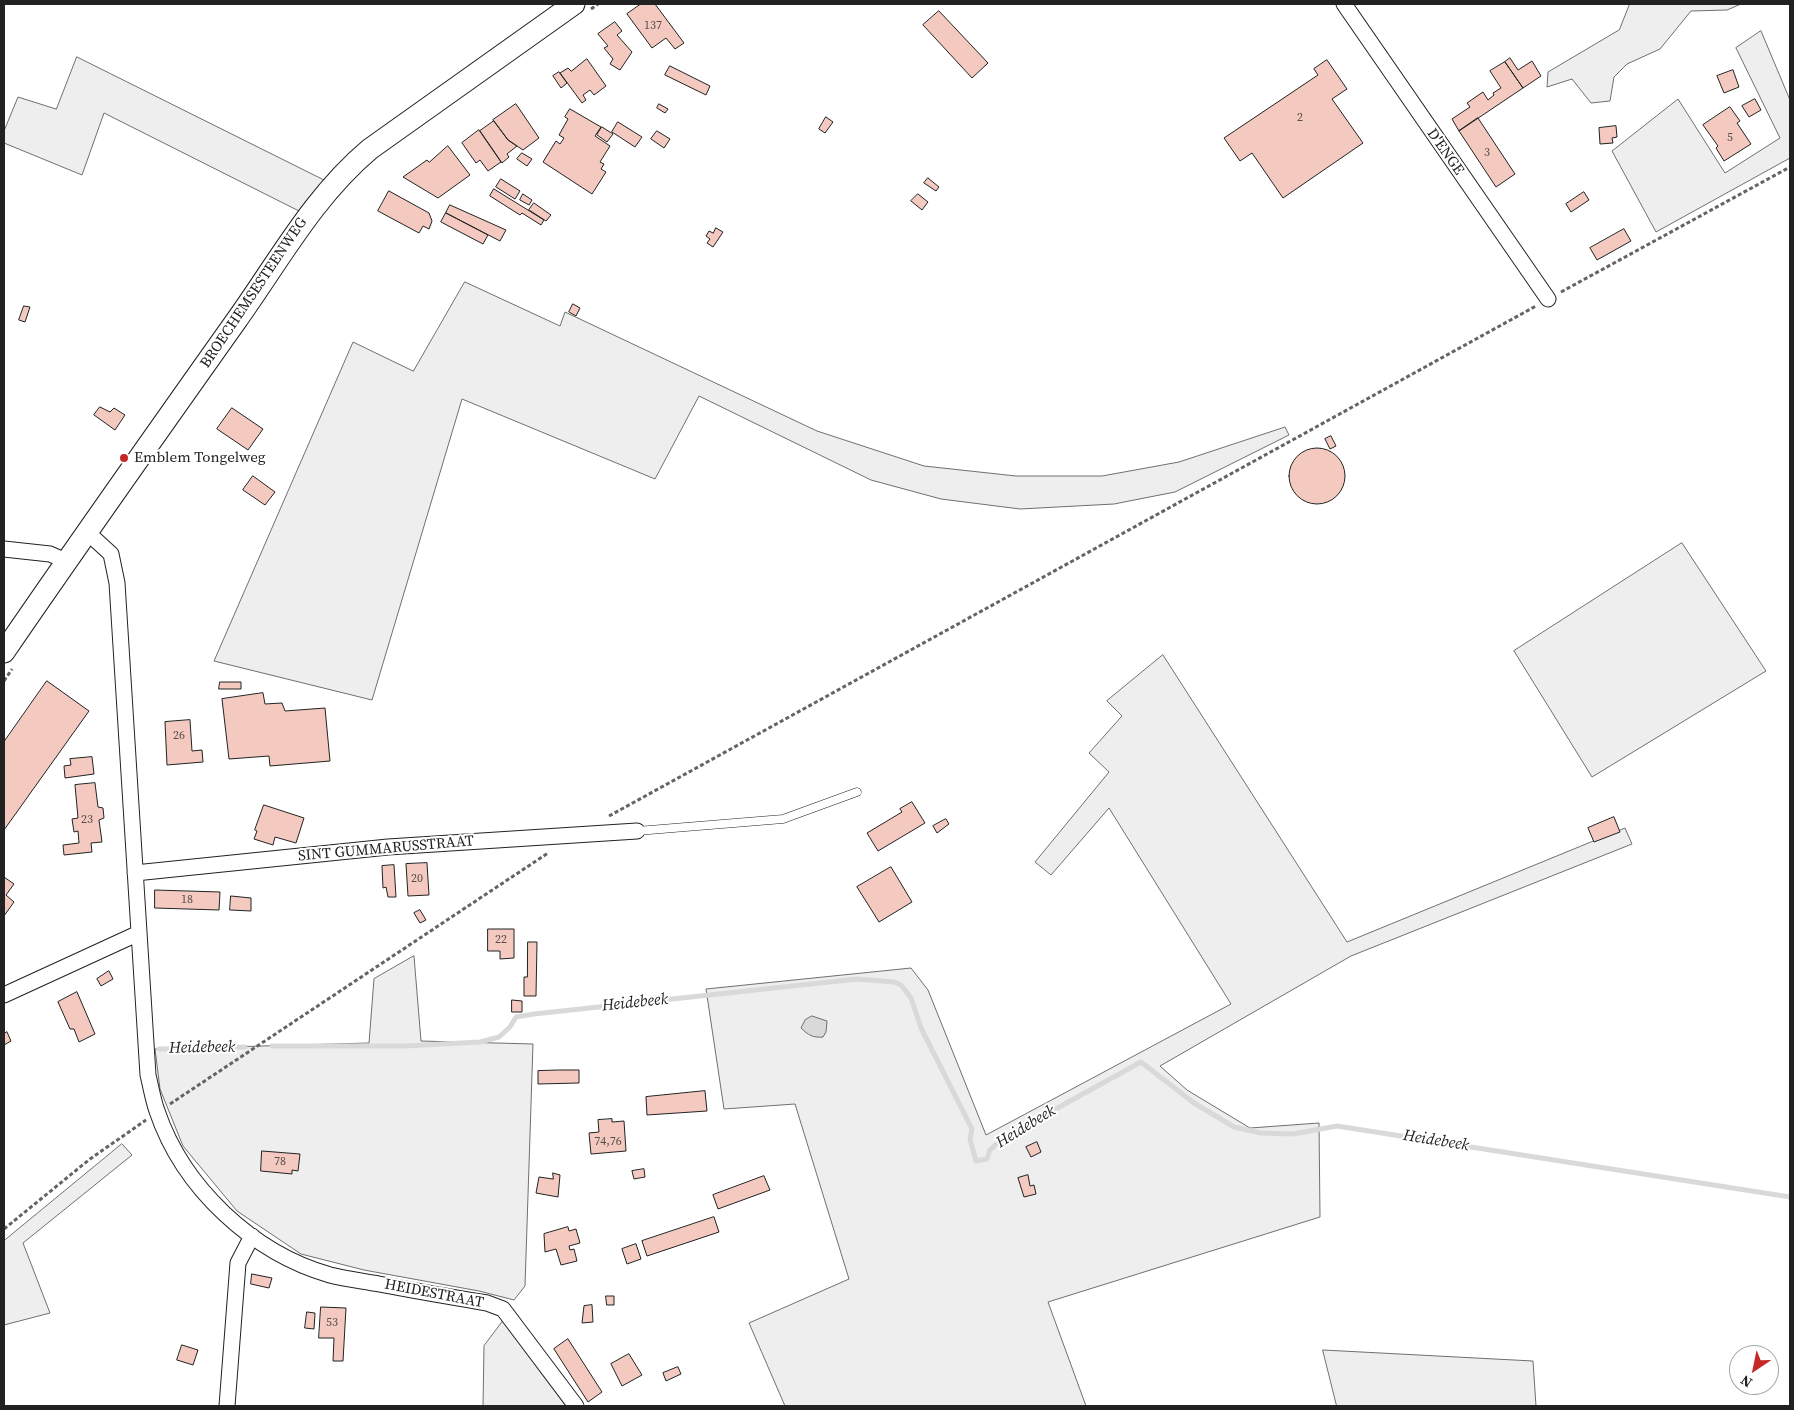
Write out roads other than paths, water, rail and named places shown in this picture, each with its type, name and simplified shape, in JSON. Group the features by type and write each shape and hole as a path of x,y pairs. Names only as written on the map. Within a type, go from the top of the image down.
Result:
{"street":[{"name":"D'ENGE","path":"1344,4 1548,299"},
{"name":"BROECHEMSESTEENWEG","path":"4,652 66,561 248,305 310,212 345,170 370,149 582,7"},
{"path":"87,532 111,554 117,583 148,1075 158,1112 178,1155 197,1182 226,1216 252,1236 238,1263 227,1406"},
{"path":"4,549 50,554 66,561"},
{"name":"SINT GUMMARUSSTRAAT","path":"135,873 388,847 637,831"},
{"path":"4,994 139,932"},
{"name":"HEIDESTRAAT","path":"252,1236 272,1249 330,1275 487,1304 503,1309 576,1406"}],"lane":[{"path":"637,831 783,818 857,792"}],"waterway":[{"name":"Heidebeek","path":"272,1046 405,1046 480,1042 499,1037 510,1027 516,1017 534,1014 857,979 894,982 901,985 911,998 921,1028 972,1129 970,1139 976,1161 987,1159 990,1150 1003,1138 1141,1062 1194,1103 1234,1127 1261,1133 1293,1134 1337,1126 1790,1197"},
{"name":"Heidebeek","path":"159,1049 245,1047"}],"place":[{"name":"Emblem Tongelweg","path":"124,458"}]}
